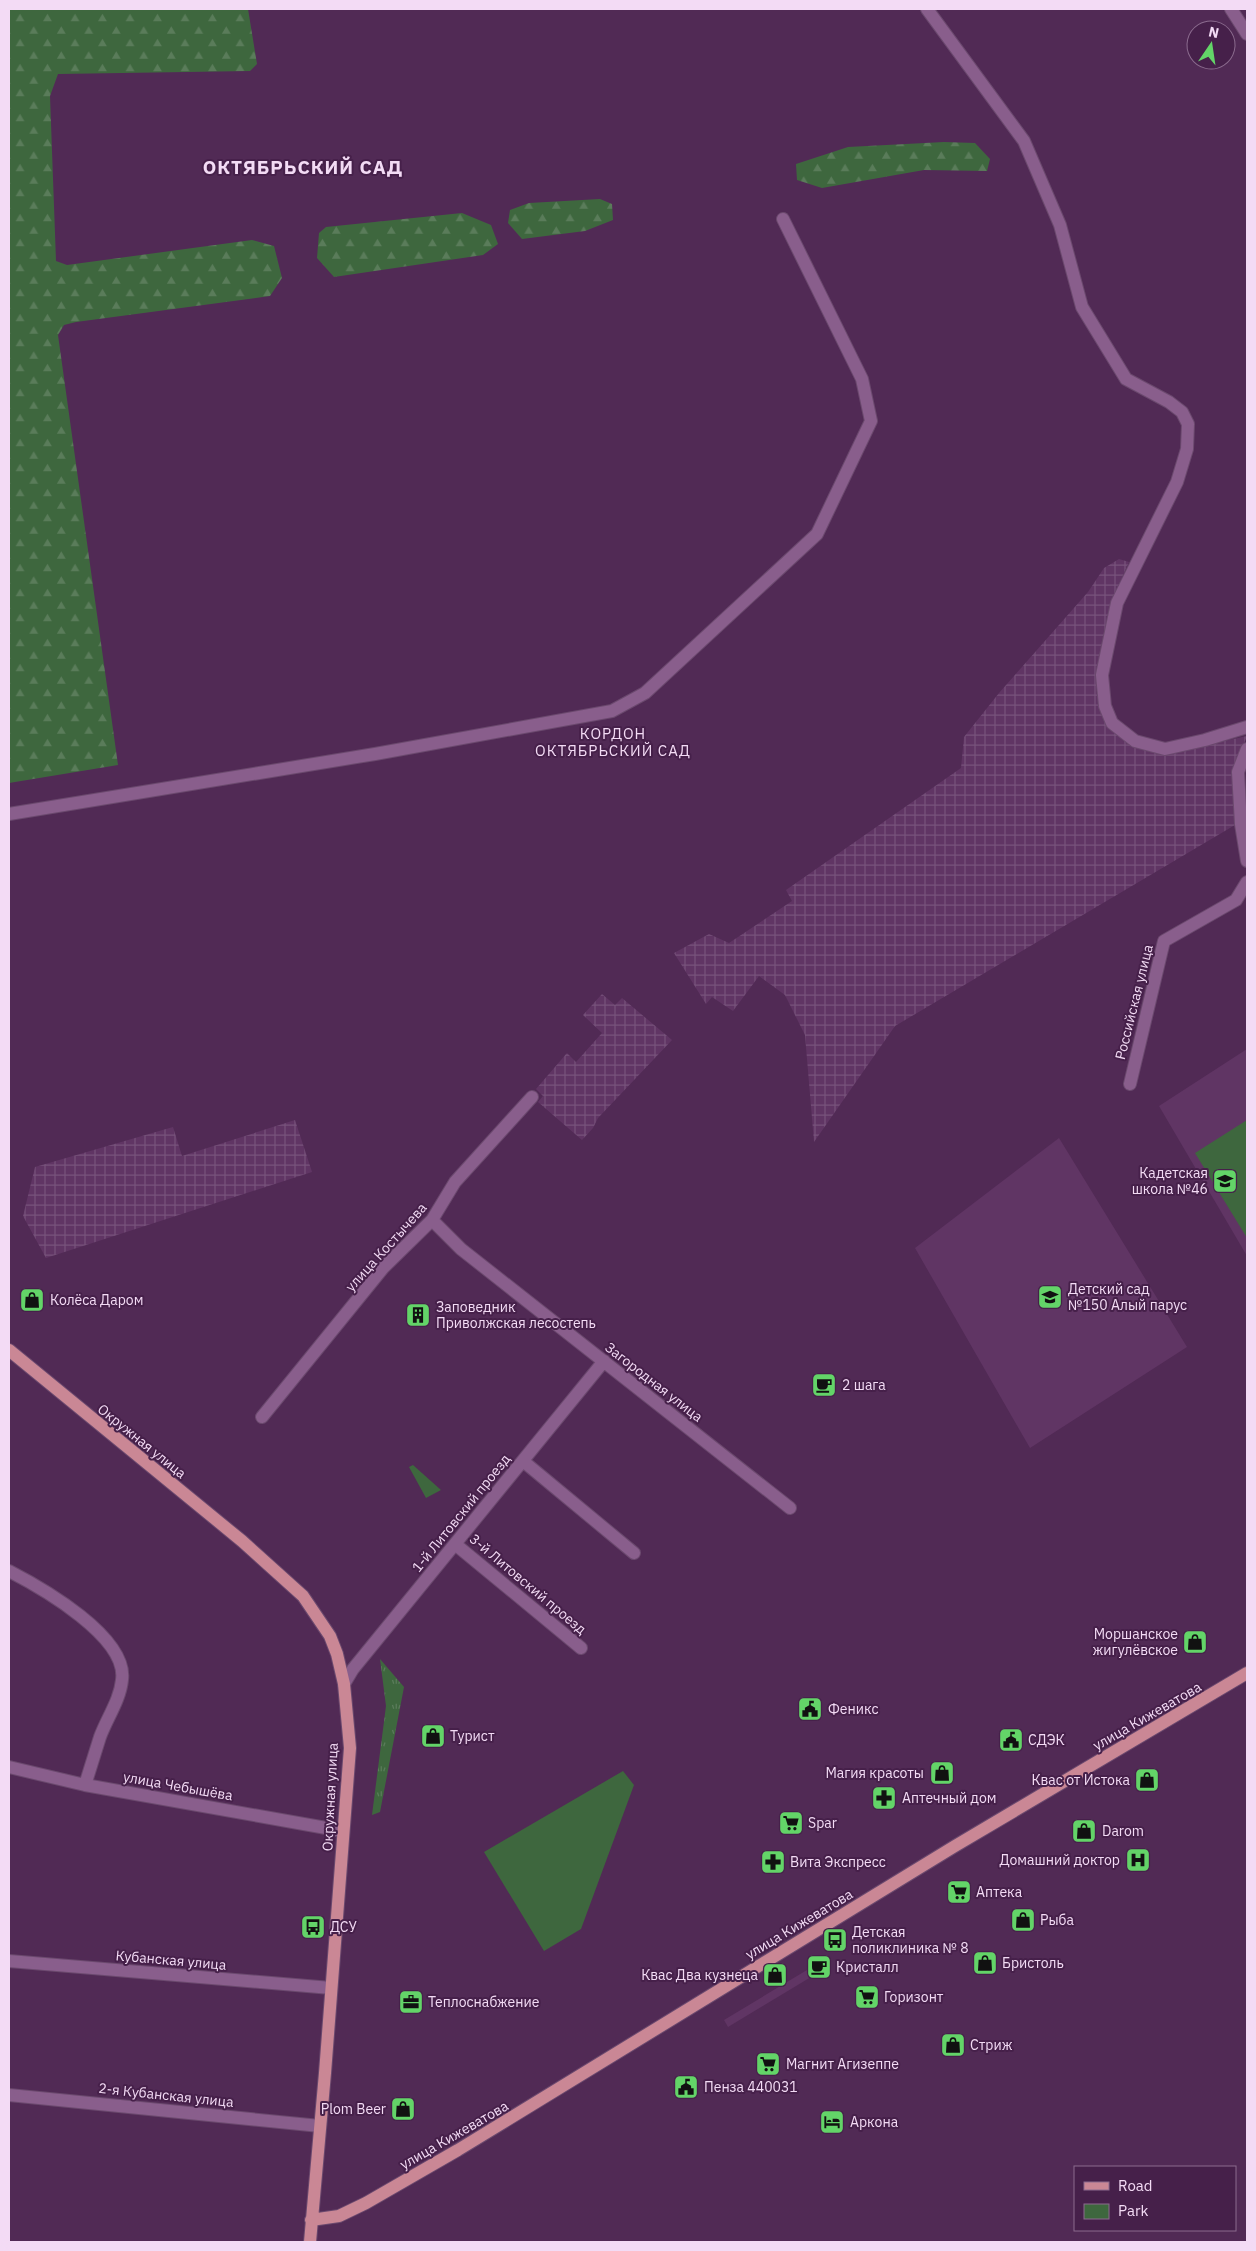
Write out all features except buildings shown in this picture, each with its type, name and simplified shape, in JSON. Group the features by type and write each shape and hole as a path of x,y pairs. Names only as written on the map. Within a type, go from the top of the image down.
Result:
{"main road":[{"name":"Окружная улица","path":"9,1350 242,1541 303,1596 330,1636 344,1684 350,1748 310,2242"},
{"name":"улица Кижеватова","path":"311,2220 339,2216 366,2203 458,2150 955,1846 1247,1674"}],"street":[{"path":"926,9 1024,141 1060,225 1082,306 1126,379 1169,402 1182,412 1188,424 1187,449 1177,482 1117,603 1102,676 1105,706 1112,722 1136,741 1165,749 1205,740 1247,727"},
{"path":"1231,9 1247,34"},
{"path":"9,814 375,754 612,711 645,693 817,534 871,422 862,379 783,219"},
{"path":"1247,749 1238,772 1241,824 1247,861"},
{"name":"Российская улица","path":"1130,1084 1164,942 1236,900 1247,882"},
{"name":"улица Костычева","path":"262,1417 383,1268 432,1220 455,1182 532,1097"},
{"name":"Загородная улица","path":"432,1220 461,1249 790,1508"},
{"name":"1-й Литовский проезд","path":"344,1684 353,1669 604,1361"},
{"path":"523,1461 634,1553"},
{"name":"3-й Литовский проезд","path":"455,1544 581,1648"},
{"path":"9,1571 38,1586 81,1617 109,1645 122,1665 121,1688 100,1736 85,1785"},
{"name":"улица Чебышёва","path":"9,1767 85,1785 343,1831"},
{"name":"Кубанская улица","path":"9,1962 331,1988"},
{"name":"2-я Кубанская улица","path":"9,2095 320,2126"}],"shaded area":[{"path":"1119,559 1129,562 1111,602 1096,673 1108,727 1165,754 1247,736 1233,771 1235,825 895,1026 814,1142 805,1035 785,995 759,976 733,1011 712,997 706,1004 674,953 709,934 729,943 792,901 786,890 961,768 964,737 999,693 1088,592 1104,568"},
{"path":"602,994 615,1005 622,998 672,1040 598,1118 593,1128 582,1140 538,1102 543,1096 536,1089 567,1053 576,1062 602,1033 583,1015"},
{"name":"Кадетская школа №46","path":"1247,1049 1247,1256 1159,1106"},
{"path":"295,1120 312,1172 46,1258 23,1216 35,1167 173,1127 182,1156"},
{"name":"Детский сад №150 Алый парус","path":"1059,1138 1187,1347 1030,1448 915,1248"},
{"path":"812,1967 816,1974 728,2027 724,2020"}],"green space":[{"path":"9,9 248,9 257,64 250,71 58,74 50,96 56,261 67,265 252,240 274,246 282,278 270,296 76,322 64,325 58,335 118,765 9,783"},
{"path":"944,142 975,143 990,159 987,171 924,170 822,188 797,180 796,164 848,147"},
{"path":"600,199 612,204 613,220 585,231 522,239 508,223 510,210 529,203"},
{"path":"462,213 491,225 498,244 483,255 334,277 317,258 319,233 326,227"},
{"path":"1247,1120 1247,1238 1195,1153"},
{"path":"413,1465 441,1490 426,1498 409,1467"},
{"path":"380,1659 404,1687 380,1812 372,1815 386,1706"},
{"path":"623,1771 634,1785 581,1929 544,1951 484,1852"}],"place":[{"name":"Кадетская школа №46","path":"1225,1181"},
{"name":"Детский сад №150 Алый парус","path":"1050,1297"},
{"name":"Колёса Даром","path":"32,1300"},
{"name":"Заповедник Приволжская лесостепь","path":"418,1315"},
{"name":"2 шага","path":"824,1385"},
{"name":"Моршанское жигулёвское","path":"1195,1642"},
{"name":"Феникс","path":"810,1709"},
{"name":"Турист","path":"433,1736"},
{"name":"СДЭК","path":"1011,1740"},
{"name":"Магия красоты","path":"942,1773"},
{"name":"Квас от Истока","path":"1147,1780"},
{"name":"Аптечный дом","path":"884,1798"},
{"name":"Spar","path":"791,1823"},
{"name":"Darom","path":"1084,1831"},
{"name":"Домашний доктор","path":"1138,1860"},
{"name":"Вита Экспресс","path":"773,1862"},
{"name":"Аптека","path":"959,1892"},
{"name":"Рыба","path":"1023,1920"},
{"name":"ДСУ","path":"313,1927"},
{"name":"Детская поликлиника № 8","path":"835,1940"},
{"name":"Бристоль","path":"985,1963"},
{"name":"Кристалл","path":"819,1967"},
{"name":"Квас Два кузнеца","path":"775,1975"},
{"name":"Горизонт","path":"867,1997"},
{"name":"Теплоснабжение","path":"411,2002"},
{"name":"Стриж","path":"953,2045"},
{"name":"Магнит Агизеппе","path":"768,2064"},
{"name":"Пенза 440031","path":"686,2087"},
{"name":"Plom Beer","path":"403,2109"},
{"name":"Аркона","path":"832,2122"}],"district":[{"name":"ОКТЯБРЬСКИЙ САД","path":"303,167"},
{"name":"КОРДОН ОКТЯБРЬСКИЙ САД","path":"613,742"}]}
